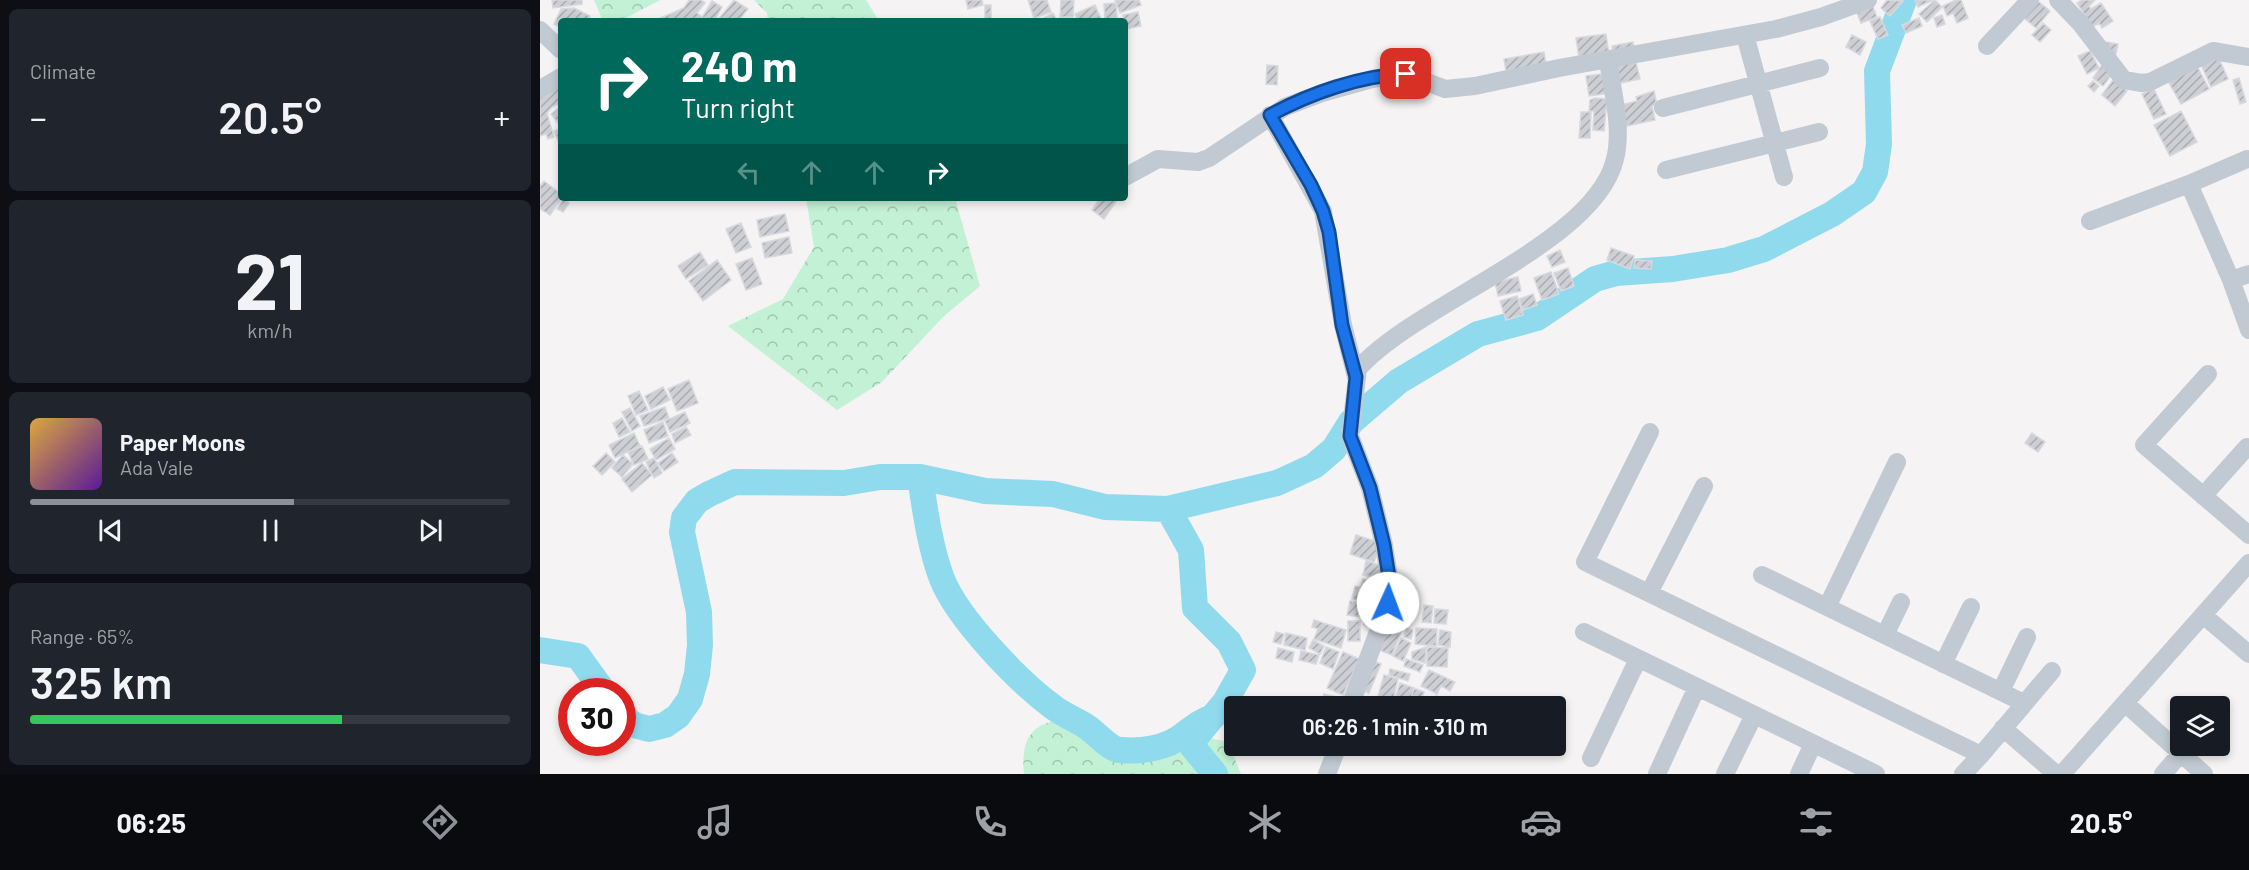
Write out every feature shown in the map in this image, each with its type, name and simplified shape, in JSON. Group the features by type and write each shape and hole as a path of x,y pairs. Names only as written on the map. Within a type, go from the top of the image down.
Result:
{"street":[{"path":"1128,175 1158,159 1188,162 1209,158 1270,115 1322,93 1391,75 1406,74 1445,89 1458,89 1805,22 1868,0"},
{"path":"1987,46 2030,0"},
{"path":"2058,0 2080,23 2124,80 2150,82 2213,51 2249,57"},
{"path":"540,30 558,47"},
{"path":"1745,35 1757,86 1784,177"},
{"path":"1354,696 1384,616 1391,590 1384,545 1373,499 1349,432 1356,377 1361,366 1390,341 1551,236 1581,212 1604,188 1617,151 1608,60"},
{"path":"1663,108 1757,86 1820,68"},
{"path":"540,88 558,79"},
{"path":"1270,115 1323,211 1342,325 1356,377"},
{"path":"1666,170 1820,132"},
{"path":"2090,221 2189,184 2247,159"},
{"path":"2189,184 2231,280 2249,330"},
{"path":"2231,280 2249,274"},
{"path":"2208,374 2145,445 2249,536"},
{"path":"1650,432 1585,562 1981,754"},
{"path":"2203,496 2247,447"},
{"path":"1827,607 1897,462"},
{"path":"1649,593 1704,486"},
{"path":"2062,774 2249,563"},
{"path":"1762,575 2025,703"},
{"path":"1885,635 1901,602"},
{"path":"1943,664 1971,607"},
{"path":"2203,615 2249,654"},
{"path":"1584,632 1873,773"},
{"path":"2001,691 2027,637"},
{"path":"1591,758 1638,659"},
{"path":"1963,774 2052,671"},
{"path":"1657,774 1697,687"},
{"path":"2125,703 2170,743"},
{"path":"1725,774 1754,715"},
{"path":"2003,728 2056,774"},
{"path":"1799,774 1814,744"},
{"path":"1327,774 1334,756"},
{"path":"2163,774 2178,756"},
{"path":"2184,756 2204,774"}],"green space":[{"path":"594,0 660,0 626,18 602,18"},
{"path":"754,0 866,0 877,18 768,18 767,13"},
{"path":"806,201 956,201 980,286 943,317 882,382 837,410 728,326 783,299 814,247"},
{"path":"1060,720 1105,746 1133,756 1149,757 1183,745 1192,746 1210,738 1224,741 1224,756 1234,756 1241,774 1024,774 1024,753 1029,737 1040,726"}],"building":[{"path":"552,0 582,0 582,4 553,8"},
{"path":"689,0 701,0 705,3 697,13 702,18 661,18 684,8"},
{"path":"734,0 748,9 740,18 719,18"},
{"path":"966,0 982,0 983,5 968,9"},
{"path":"1028,0 1047,0 1051,12 1034,18"},
{"path":"1061,0 1074,0 1073,17 1060,17"},
{"path":"1115,0 1139,0 1141,5 1120,13"},
{"path":"1887,0 1903,1 1890,16 1881,8"},
{"path":"1915,0 1933,0 1918,7"},
{"path":"1935,0 1942,7 1927,22 1919,14"},
{"path":"1961,0 1968,18 1957,23 1953,13 1947,16 1943,6"},
{"path":"2082,0 2095,0 2089,6 2091,9 2101,3 2113,21 2102,28 2099,23 2092,27 2077,3"},
{"path":"712,1 722,7 716,18 702,18"},
{"path":"2038,1 2050,11 2036,28 2024,18"},
{"path":"1116,3 1117,18 1105,18 1104,4"},
{"path":"985,5 991,5 991,18 985,18"},
{"path":"1095,5 1101,18 1077,18 1075,14"},
{"path":"1873,7 1877,17 1861,23 1857,13"},
{"path":"574,8 590,16 589,18 558,18 558,26 554,24 561,9"},
{"path":"1138,12 1141,26 1128,29 1128,18 1124,18 1123,15"},
{"path":"1053,13 1056,18 1044,18"},
{"path":"1942,15 1945,24 1937,27 1934,18"},
{"path":"1880,17 1888,35 1878,39 1870,21"},
{"path":"1919,18 1922,26 1906,33 1902,25"},
{"path":"2043,23 2051,30 2040,42 2032,35"},
{"path":"1606,34 1609,54 1579,58 1576,38"},
{"path":"1852,35 1866,42 1860,55 1846,47"},
{"path":"1633,42 1635,52 1613,56 1612,46"},
{"path":"2106,42 2118,44 2116,54 2104,52"},
{"path":"2090,51 2099,68 2087,74 2078,56"},
{"path":"1544,52 1546,64 1506,71 1504,59"},
{"path":"2217,54 2228,79 2211,87 2200,62"},
{"path":"1636,62 1640,79 1616,84 1612,66"},
{"path":"1267,65 1278,66 1277,85 1266,84"},
{"path":"2102,65 2113,73 2103,86 2093,78"},
{"path":"2197,66 2209,89 2181,104 2168,81"},
{"path":"1609,73 1611,93 1589,96 1586,76"},
{"path":"2239,78 2246,102 2240,104 2233,80"},
{"path":"2113,80 2127,91 2115,106 2102,95"},
{"path":"2093,81 2099,86 2094,92 2088,86"},
{"path":"558,87 558,104 547,113 554,137 548,139 546,134 540,136 540,94"},
{"path":"2154,89 2166,114 2154,119 2142,94"},
{"path":"1654,91 1657,105 1652,106 1655,120 1622,127 1617,106 1637,101 1636,97"},
{"path":"1607,99 1604,131 1593,130 1594,111 1589,111 1590,100"},
{"path":"558,108 558,123 551,114"},
{"path":"2181,111 2197,142 2170,156 2154,125"},
{"path":"1581,112 1591,112 1590,138 1579,138"},
{"path":"558,129 558,141 554,131"},
{"path":"544,181 558,192 558,201 560,201 550,215 540,209 540,186"},
{"path":"562,201 569,203 563,212 557,209"},
{"path":"1098,201 1116,201 1104,219 1092,210"},
{"path":"785,214 789,231 760,237 757,220"},
{"path":"741,223 751,247 736,253 726,229"},
{"path":"789,237 792,253 765,258 762,243"},
{"path":"1611,248 1634,256 1630,269 1607,260"},
{"path":"1560,250 1565,262 1552,267 1547,256"},
{"path":"700,252 708,265 686,279 678,266"},
{"path":"752,258 762,284 746,290 736,264"},
{"path":"717,260 731,280 703,301 689,281"},
{"path":"1635,260 1652,261 1651,269 1634,268"},
{"path":"1568,268 1574,286 1561,291 1554,273"},
{"path":"1551,272 1559,294 1542,300 1534,278"},
{"path":"1518,277 1521,291 1498,296 1495,282"},
{"path":"1533,294 1537,305 1523,310 1519,299"},
{"path":"1517,296 1523,315 1506,320 1500,301"},
{"path":"689,380 698,403 677,411 668,389"},
{"path":"663,387 670,400 651,409 645,396"},
{"path":"639,391 648,410 636,415 628,396"},
{"path":"665,407 669,418 644,426 640,416"},
{"path":"630,408 640,426 632,431 622,412"},
{"path":"685,412 690,423 670,432 665,421"},
{"path":"622,418 630,432 619,437 613,423"},
{"path":"663,422 668,436 649,443 644,430"},
{"path":"686,427 691,435 675,443 672,434"},
{"path":"634,433 640,446 615,458 609,445"},
{"path":"2032,433 2045,442 2038,452 2025,443"},
{"path":"669,438 675,449 656,460 650,449"},
{"path":"642,446 648,459 634,465 628,452"},
{"path":"606,453 615,462 602,475 593,466"},
{"path":"672,453 678,462 664,471 658,463"},
{"path":"623,455 633,464 622,477 612,468"},
{"path":"654,458 662,473 654,478 646,462"},
{"path":"642,463 652,475 632,492 622,479"},
{"path":"1356,535 1381,543 1374,562 1350,554"},
{"path":"1366,561 1381,565 1379,578 1363,575"},
{"path":"1363,579 1374,582 1368,602 1352,599 1355,586 1361,587"},
{"path":"1350,601 1364,603 1362,617 1347,615"},
{"path":"1424,605 1433,606 1431,623 1422,622"},
{"path":"1435,609 1448,610 1446,624 1434,623"},
{"path":"1367,612 1381,615 1378,628 1364,625"},
{"path":"1314,620 1346,630 1341,648 1314,639 1318,629 1312,627"},
{"path":"1348,621 1360,621 1360,641 1348,641"},
{"path":"1391,622 1403,627 1392,655 1374,648"},
{"path":"1406,628 1413,630 1411,639 1404,637"},
{"path":"1416,628 1437,629 1436,646 1415,644"},
{"path":"1440,630 1451,632 1450,647 1438,645"},
{"path":"1276,632 1284,634 1281,644 1273,642"},
{"path":"1286,633 1307,638 1305,650 1284,645"},
{"path":"1401,638 1411,643 1403,661 1393,656"},
{"path":"1313,640 1324,646 1320,654 1309,648"},
{"path":"1326,647 1339,652 1333,669 1320,663"},
{"path":"1426,647 1425,663 1412,659 1412,652"},
{"path":"1427,647 1448,648 1447,667 1427,666"},
{"path":"1278,648 1294,652 1292,662 1276,658"},
{"path":"1301,651 1319,655 1316,664 1299,660"},
{"path":"1343,652 1359,659 1343,695 1327,688"},
{"path":"1369,659 1381,664 1369,693 1357,688"},
{"path":"1406,659 1423,665 1420,672 1404,666"},
{"path":"1390,669 1410,674 1408,681 1389,675"},
{"path":"1429,670 1455,682 1450,691 1441,686 1437,694 1421,686"},
{"path":"1384,675 1398,679 1394,696 1378,696"},
{"path":"1400,683 1414,688 1412,696 1396,696"},
{"path":"1414,688 1424,692 1423,696 1412,696"}],"waterway":[{"path":"636,726 649,729 665,725 678,716 690,699 697,674 700,645 699,612 682,532 684,518 697,501 709,494 735,482 844,483 880,477 920,477 985,491 1053,494 1105,507 1168,509 1277,483 1314,466 1334,449 1351,422 1399,381 1478,334 1537,318 1595,279 1616,273 1673,269 1728,260 1764,249 1832,214 1864,192 1875,172 1879,144 1877,71 1904,0"},
{"path":"920,477 934,554 950,595 990,648 1039,696 1057,710 1088,728 1107,744 1121,750 1145,750 1162,746 1213,717"},
{"path":"1168,509 1191,550 1195,608 1229,642 1243,670 1225,702 1196,737 1192,746 1215,774"},
{"path":"540,650 578,656 594,678"}],"route":[{"path":"1388,603 1391,590 1384,545 1370,488 1349,432 1356,377 1342,325 1329,232 1323,211 1311,185 1270,115 1301,100 1348,85 1391,75 1406,74"}]}
